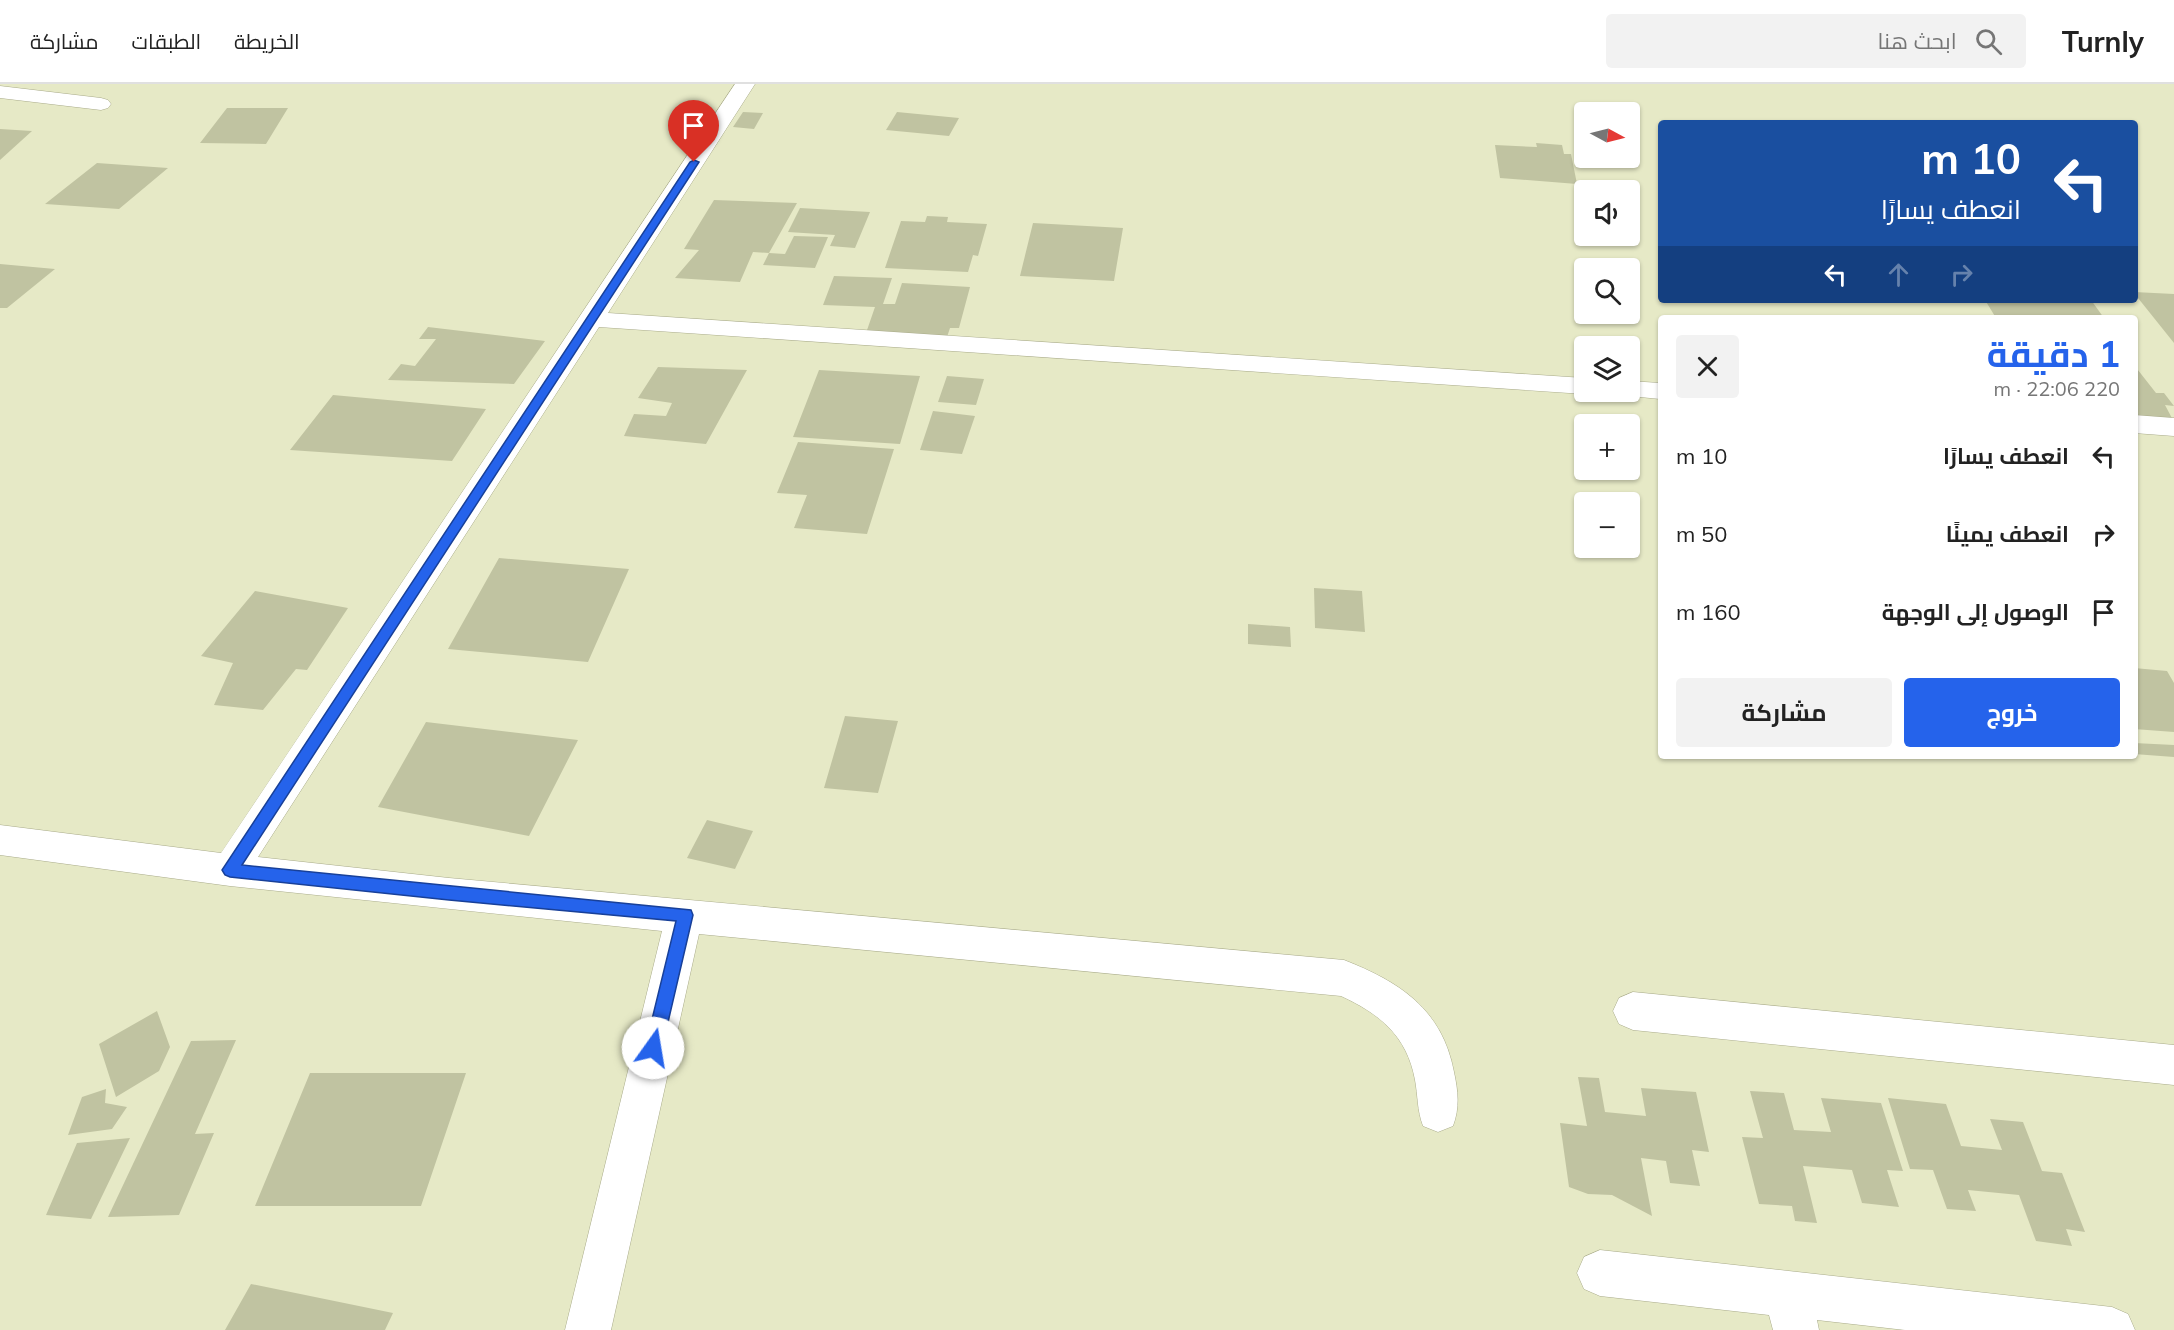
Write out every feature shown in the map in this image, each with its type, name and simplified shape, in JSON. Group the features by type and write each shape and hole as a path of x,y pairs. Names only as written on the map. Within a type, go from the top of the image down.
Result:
{"street":[{"path":"230,870 746,84"},
{"path":"0,92 102,104"},
{"path":"591,319 1574,385"},
{"path":"1640,390 1658,391"},
{"path":"2138,424 2174,427"},
{"path":"0,840 230,870 449,894 1344,978 1373,990 1400,1010 1418,1032 1432,1056 1438,1083 1438,1111"},
{"path":"588,1330 685,915"},
{"path":"1633,1011 2174,1065"},
{"path":"1600,1273 1791,1312 2112,1330"}],"building":[{"path":"227,108 288,108 266,144 200,143"},
{"path":"743,112 763,113 754,129 733,127"},
{"path":"897,112 959,118 949,136 886,130"},
{"path":"0,129 32,131 0,160"},
{"path":"1536,143 1562,145 1564,154 1571,154 1576,180 1574,180 1574,184 1500,178 1495,145 1537,147"},
{"path":"97,163 168,168 119,209 45,204"},
{"path":"714,200 797,203 769,253 753,252 740,282 675,278 699,250 684,249"},
{"path":"800,208 870,212 855,248 830,246 835,235 788,232"},
{"path":"927,216 948,217 947,222 987,224 978,256 973,255 968,272 885,268 901,221 925,222"},
{"path":"1033,223 1123,228 1114,281 1020,276"},
{"path":"794,236 828,237 815,268 763,265 769,253 785,254"},
{"path":"0,264 55,269 7,308 0,308"},
{"path":"834,276 892,278 883,304 895,304 902,283 970,287 959,328 950,328 947,337 866,333 875,307 823,305"},
{"path":"2138,292 2174,294 2174,343 2138,298"},
{"path":"1987,303 2093,303 2102,315 1994,315"},
{"path":"428,327 545,341 514,384 388,380 401,364 415,366 436,339 419,339"},
{"path":"658,367 747,370 706,444 624,436 634,414 666,416 672,403 638,398"},
{"path":"819,370 920,376 900,444 793,437"},
{"path":"2138,370 2156,393 2164,393 2174,406 2165,405 2174,422 2138,423"},
{"path":"947,376 984,379 976,405 938,402"},
{"path":"333,395 486,409 452,461 290,450"},
{"path":"933,411 975,416 962,454 920,450"},
{"path":"798,442 894,449 867,534 794,528 807,495 777,493"},
{"path":"499,558 629,569 588,662 448,649"},
{"path":"1314,588 1362,591 1365,632 1315,628"},
{"path":"255,591 348,608 307,670 296,669 263,710 214,705 233,663 201,656"},
{"path":"1248,624 1290,627 1291,647 1248,644"},
{"path":"2138,668 2167,671 2174,683 2174,732 2138,729"},
{"path":"845,716 898,721 878,793 824,788"},
{"path":"426,722 578,740 529,836 378,807"},
{"path":"2138,743 2174,745 2174,757 2138,754"},
{"path":"707,820 753,831 735,869 687,858"},
{"path":"157,1011 170,1047 159,1071 116,1097 99,1044"},
{"path":"236,1040 195,1134 214,1133 179,1215 108,1217 191,1041"},
{"path":"310,1073 466,1073 421,1206 255,1206"},
{"path":"1578,1077 1599,1078 1605,1112 1646,1116 1641,1088 1696,1092 1709,1152 1692,1150 1700,1186 1670,1183 1666,1161 1641,1158 1652,1216 1612,1195 1588,1194 1569,1187 1560,1123 1587,1126"},
{"path":"106,1089 105,1103 127,1107 112,1129 68,1135 82,1097"},
{"path":"1750,1091 1784,1093 1794,1130 1831,1132 1821,1098 1881,1103 1903,1171 1887,1170 1899,1207 1862,1203 1852,1170 1803,1166 1817,1223 1795,1221 1792,1206 1759,1204 1742,1137 1763,1138"},
{"path":"1888,1098 1946,1104 1961,1146 2002,1150 1990,1119 2023,1122 2042,1171 2062,1173 2085,1232 2066,1229 2072,1246 2036,1241 2019,1195 1968,1190 1976,1211 1947,1209 1933,1170 1910,1169"},
{"path":"130,1138 91,1219 46,1215 77,1143"},
{"path":"251,1284 393,1313 385,1330 225,1330"}],"route":[{"path":"653,1048 685,915 449,894 230,870 694,162"}]}
